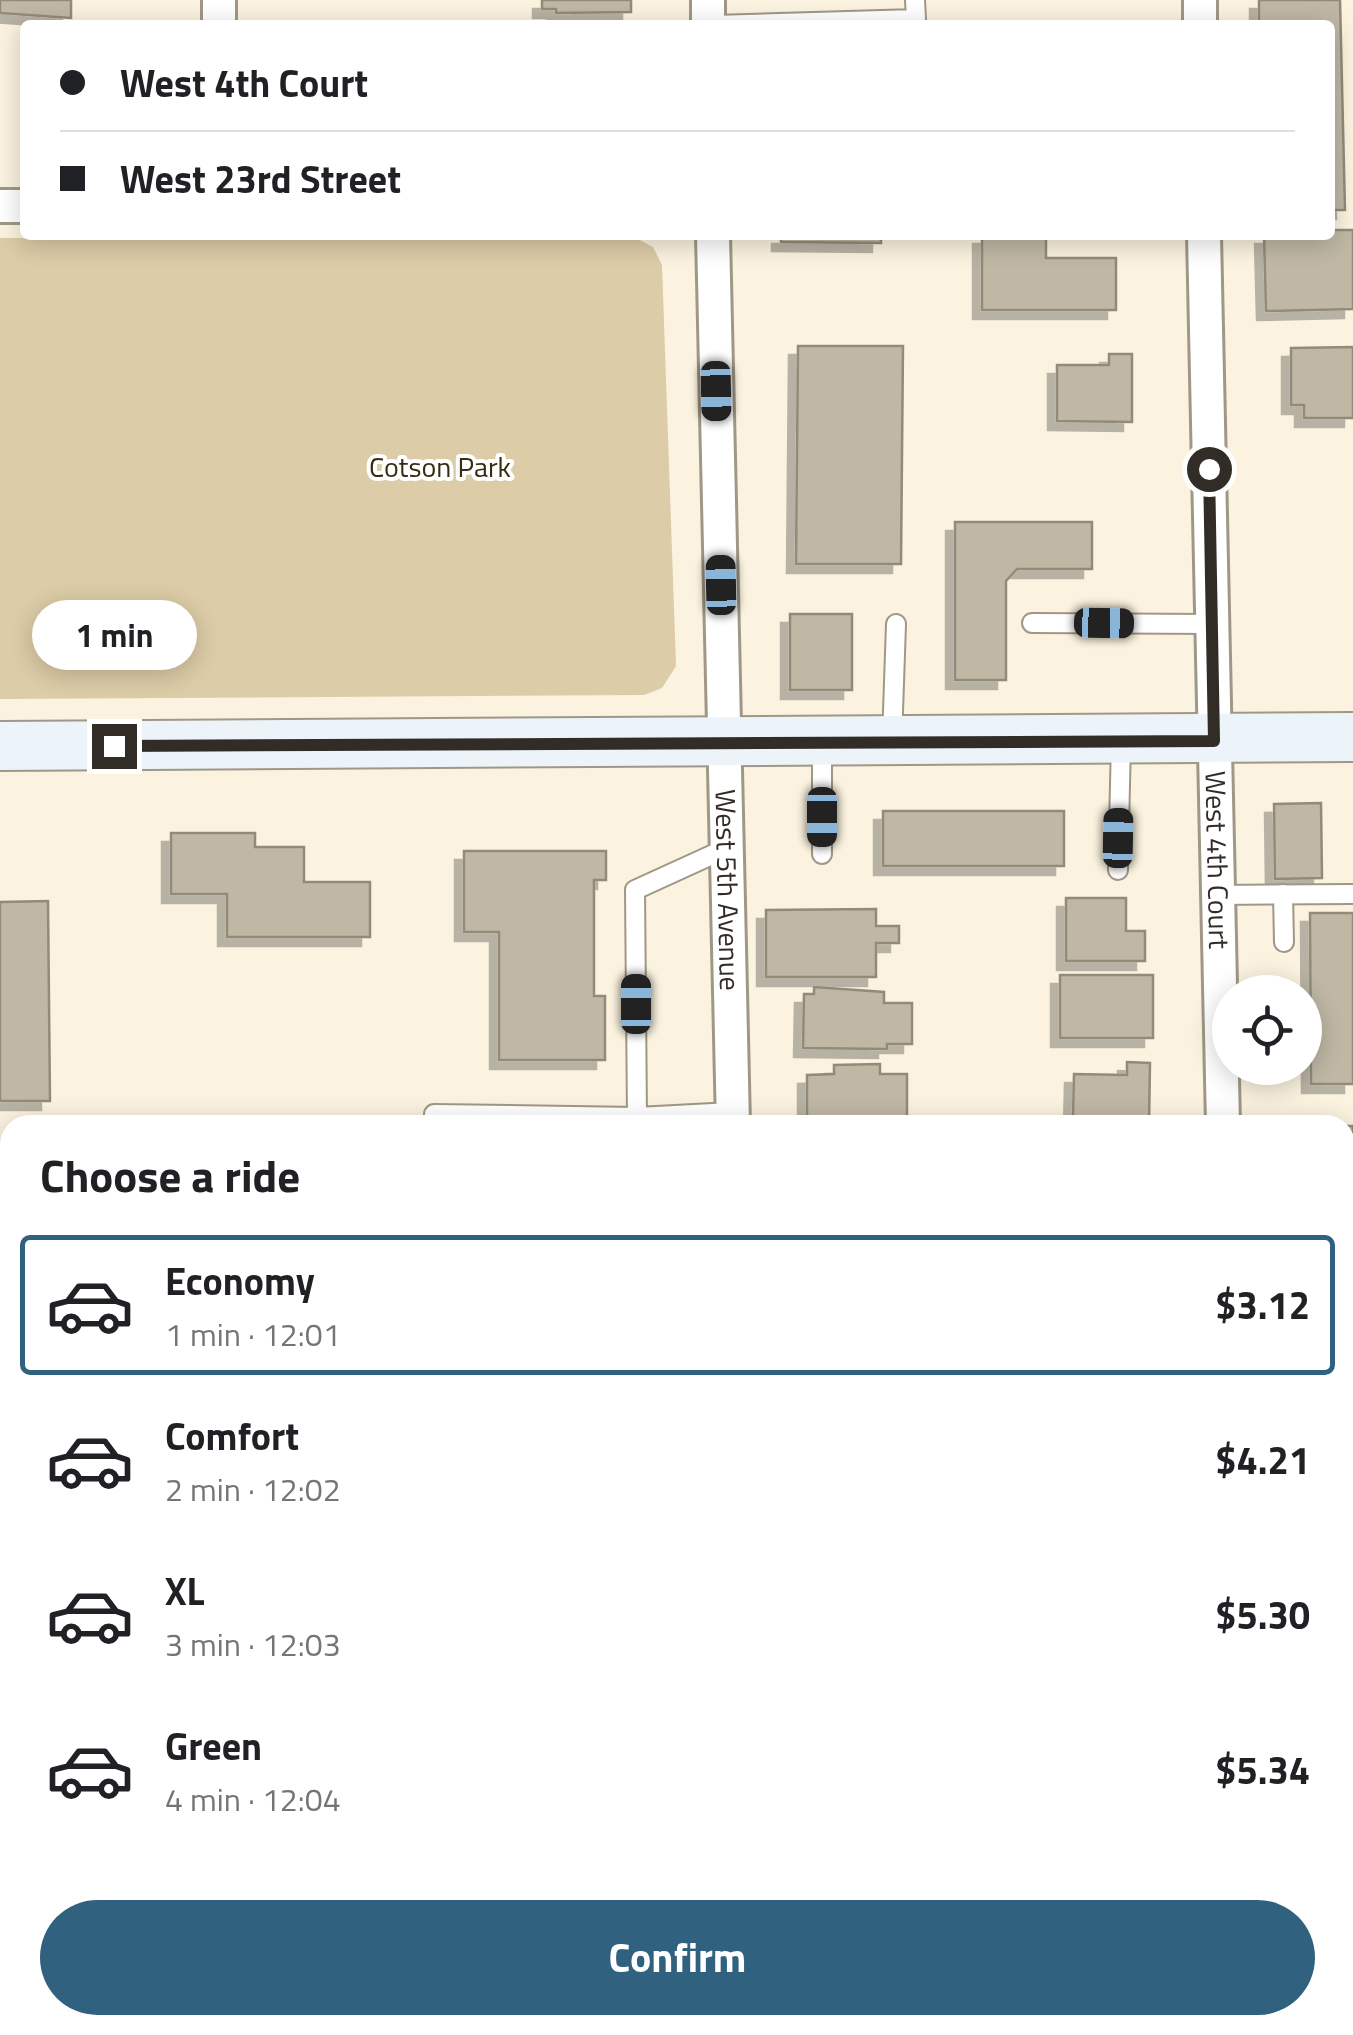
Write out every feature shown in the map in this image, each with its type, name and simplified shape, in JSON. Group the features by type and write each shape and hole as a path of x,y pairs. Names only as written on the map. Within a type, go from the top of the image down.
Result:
{"street":[{"name":"West 5th Avenue","path":"713,240 732,1115"},
{"name":"West 4th Court","path":"1204,240 1222,1115"},
{"path":"0,746 1353,738"}],"lane":[{"path":"814,20 916,15"},
{"path":"1032,622 1212,624"},
{"path":"892,741 896,624"},
{"path":"822,741 822,854"},
{"path":"1118,870 1121,741"},
{"path":"637,1115 636,890 727,848"},
{"path":"1283,894 1284,942"},
{"path":"1217,895 1353,894"},
{"path":"434,1115 502,1115"}],"green space":[{"name":"Cotson Park","path":"0,238 640,240 653,247 662,265 676,666 662,688 644,695 0,699"}],"building":[{"path":"0,0 71,0 71,18 0,13"},
{"path":"542,0 631,0 631,12 556,13 556,9 542,9"},
{"path":"1259,0 1340,0 1345,210 1335,210 1335,20 1259,20"},
{"path":"1335,230 1353,230 1353,309 1266,311 1264,240 1335,240"},
{"path":"781,240 881,240 881,243"},
{"path":"982,240 1046,240 1046,258 1116,258 1116,310 982,310"},
{"path":"798,346 903,346 901,564 796,564"},
{"path":"1353,347 1353,418 1304,418 1304,405 1291,405 1291,348"},
{"path":"1109,354 1132,354 1132,422 1057,421 1057,365 1109,365"},
{"path":"955,522 1092,522 1092,569 1017,569 1006,581 1006,680 955,680"},
{"path":"790,614 852,614 852,690 790,690"},
{"path":"1321,803 1322,878 1275,879 1274,804"},
{"path":"883,811 1064,811 1064,866 883,866"},
{"path":"171,833 255,833 255,847 304,847 304,882 370,882 370,937 227,937 227,894 171,894"},
{"path":"464,851 606,851 606,880 594,880 594,996 605,996 605,1060 499,1060 499,932 464,932"},
{"path":"1066,898 1126,898 1126,931 1145,931 1145,961 1066,961"},
{"path":"48,901 50,1101 0,1101 0,902"},
{"path":"876,909 876,926 899,926 899,943 876,943 876,977 766,977 766,910"},
{"path":"1310,913 1353,913 1353,1084 1322,1084 1322,975 1310,975"},
{"path":"1060,975 1153,975 1153,1038 1060,1038"},
{"path":"814,987 884,992 884,1003 912,1003 912,1044 887,1044 887,1049 803,1048 804,994 814,994"},
{"path":"1127,1062 1150,1063 1149,1115 1073,1115 1074,1074 1127,1075"},
{"path":"880,1064 880,1074 907,1074 907,1115 807,1115 807,1075 834,1074 834,1065"}],"route":[{"path":"114,746 1214,741 1209,469"}]}
